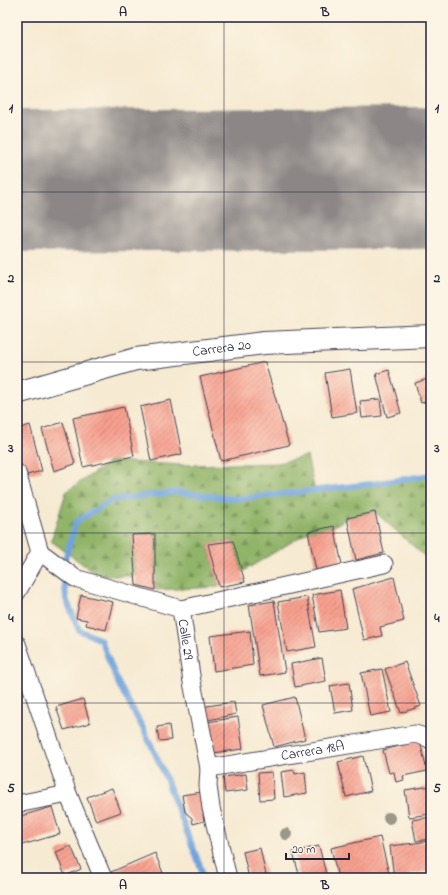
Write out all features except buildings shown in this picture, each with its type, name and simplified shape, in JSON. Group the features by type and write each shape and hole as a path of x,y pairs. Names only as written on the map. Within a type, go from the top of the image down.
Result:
{"main road":[{"name":"Carrera 20","path":"17,393 136,359 264,343 431,336"}],"street":[{"path":"17,473 40,552 17,592"},
{"name":"Calle 29","path":"40,552 75,578 181,609 192,682 209,768 208,786 211,808 228,878"},
{"path":"181,609 384,564"},
{"path":"17,644 68,794 103,878"},
{"name":"Carrera 18A","path":"209,768 423,737"},
{"path":"17,804 68,794"}],"green space":[{"path":"307,456 315,491 431,476 431,562 375,512 347,518 334,526 308,532 242,572 233,541 208,544 219,587 155,590 155,534 132,535 135,576 99,576 51,541 66,492 111,461 183,465 278,463"}],"waterway":[{"path":"200,878 202,871 163,771 144,730 118,683 101,640 79,630 66,599 63,566 76,522 112,500 177,492 237,499 372,484 431,475"}],"runway":[{"path":"17,181 431,178"}]}
